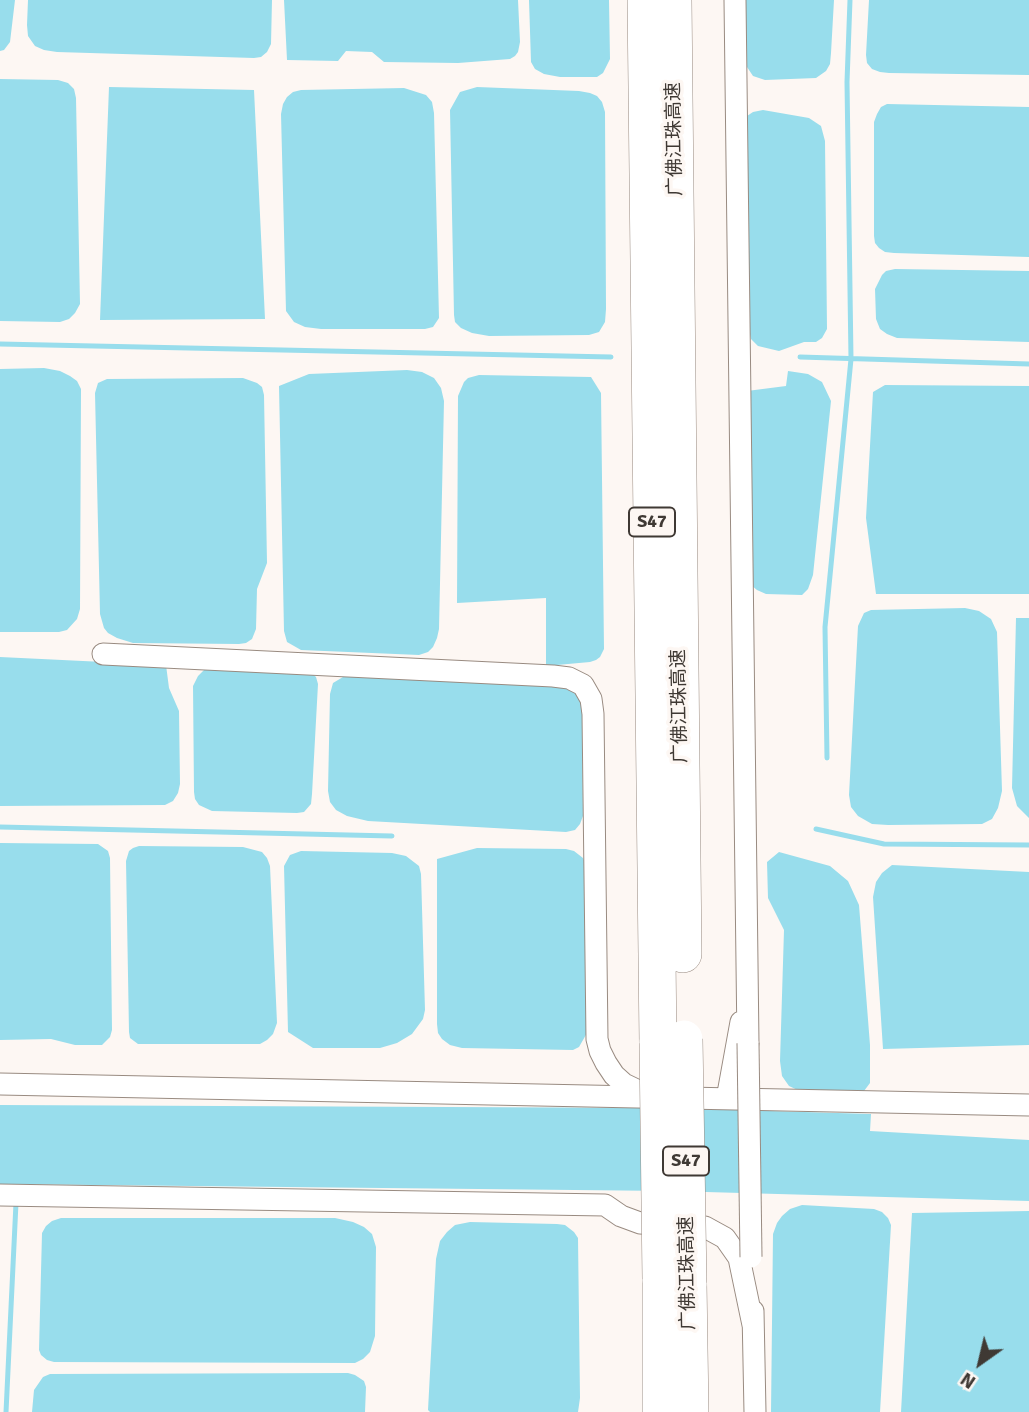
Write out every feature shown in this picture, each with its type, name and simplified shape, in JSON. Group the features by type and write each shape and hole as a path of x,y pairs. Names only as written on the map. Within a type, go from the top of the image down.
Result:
{"highway":[{"name":"广佛江珠高速","path":"646,0 671,1041 674,1281 690,1412"},
{"name":"广佛江珠高速","path":"671,1041 673,0"},
{"name":"广佛江珠高速","path":"661,1412 674,1281"}],"street":[{"path":"735,0 755,1412"},
{"path":"103,654 553,676 569,678 583,685 591,699 593,714 597,1039 600,1051 614,1075 635,1090 659,1098"},
{"path":"727,1099 748,982"},
{"path":"0,1084 1029,1105"},
{"path":"0,1195 605,1205 621,1216 640,1223 705,1227 725,1238 739,1258 753,1325"}],"water":[{"path":"0,0 15,0 10,42 0,51"},
{"path":"28,0 272,0 271,44 261,57 254,58 44,50 35,46 28,36"},
{"path":"284,0 518,0 518,52 510,59 458,63 384,62 372,52 346,51 338,61 287,60"},
{"path":"529,0 609,0 610,59 603,73 597,77 560,77 535,69 531,62"},
{"path":"744,0 834,0 830,64 826,71 816,78 765,80 753,76 747,67"},
{"path":"869,0 1029,0 1029,75 889,73 872,69 867,63 866,55"},
{"path":"0,79 58,80 68,83 74,89 80,304 69,319 60,322 0,321"},
{"path":"109,87 254,90 265,319 100,320"},
{"path":"477,87 579,91 597,96 602,102 605,112 606,309 605,322 599,332 589,335 489,336 472,333 455,322 450,110 460,92"},
{"path":"404,88 426,95 432,102 434,113 439,318 433,327 425,329 305,327 294,322 286,311 281,114 283,104 293,92 301,90"},
{"path":"887,104 1029,107 1029,257 894,253 879,248 874,236 874,122 881,107"},
{"path":"763,110 809,118 821,126 825,141 827,329 816,342 804,342 779,351 758,346 751,339 749,329 747,116"},
{"path":"886,271 1029,271 1029,342 897,338 887,334 880,329 876,319 875,289"},
{"path":"44,368 70,376 77,381 81,389 80,609 77,619 67,630 0,632 0,369"},
{"path":"407,370 422,372 434,378 441,388 444,401 437,638 428,652 419,655 301,650 287,642 284,631 279,386 309,374"},
{"path":"788,371 808,374 822,382 831,401 813,575 808,589 802,595 766,594 751,585 747,391 786,386"},
{"path":"479,375 591,377 601,393 604,649 596,660 546,666 546,598 457,603 458,396 468,378"},
{"path":"243,378 262,387 264,395 267,563 257,589 256,629 252,639 239,644 133,643 117,638 104,628 100,614 95,393 98,383 107,379"},
{"path":"885,385 1029,386 1029,594 876,594 866,518 873,392"},
{"path":"965,608 979,611 991,619 997,632 1002,791 998,808 992,819 982,824 872,824 858,816 851,807 849,795 858,626 864,613 871,610"},
{"path":"1016,618 1029,618 1029,818 1017,806 1012,788"},
{"path":"0,657 166,665 169,688 179,711 180,784 173,801 165,805 0,806"},
{"path":"205,669 311,672 316,677 318,684 312,794 311,804 304,812 212,811 199,805 194,792 193,686"},
{"path":"358,675 559,685 580,696 583,816 580,824 575,830 566,832 368,821 336,810 330,802 328,791 330,694 333,683 343,677"},
{"path":"0,843 98,844 108,851 112,1030 110,1037 102,1045 75,1045 51,1039 0,1040"},
{"path":"139,846 243,847 262,852 267,858 270,866 277,1023 273,1034 267,1040 260,1044 138,1044 130,1038 126,861 129,851"},
{"path":"477,848 566,849 583,858 587,1033 579,1047 573,1050 462,1048 450,1045 438,1033 437,859"},
{"path":"301,851 392,853 406,856 419,866 425,1010 423,1019 412,1034 397,1043 380,1048 313,1048 288,1032 284,866 290,855"},
{"path":"779,852 830,866 848,881 859,905 870,1045 870,1083 864,1091 856,1095 804,1093 789,1086 782,1076 780,1061 784,930 768,898 767,862"},
{"path":"892,865 1029,872 1029,1045 883,1049 873,897 876,882"},
{"path":"0,1105 670,1108 871,1114 870,1131 1029,1140 1029,1201 670,1191 0,1184"},
{"path":"802,1205 874,1209 882,1212 891,1225 880,1412 771,1412 773,1234 782,1216 790,1209"},
{"path":"1029,1211 1029,1412 901,1412 912,1213"},
{"path":"61,1218 335,1218 353,1222 372,1234 376,1247 375,1336 370,1352 355,1363 47,1360 39,1350 42,1233 52,1221"},
{"path":"470,1222 565,1225 578,1238 578,1412 428,1410 436,1259 440,1241 455,1225"},
{"path":"348,1373 364,1381 365,1412 32,1412 34,1390 43,1377 50,1374"}],"waterway":[{"path":"827,758 825,627 851,359 847,82 850,0"},
{"path":"0,344 611,357"},
{"path":"800,357 1029,364"},
{"path":"0,827 392,836"},
{"path":"816,829 884,844 1029,845"},
{"path":"6,1412 16,1203"}]}
